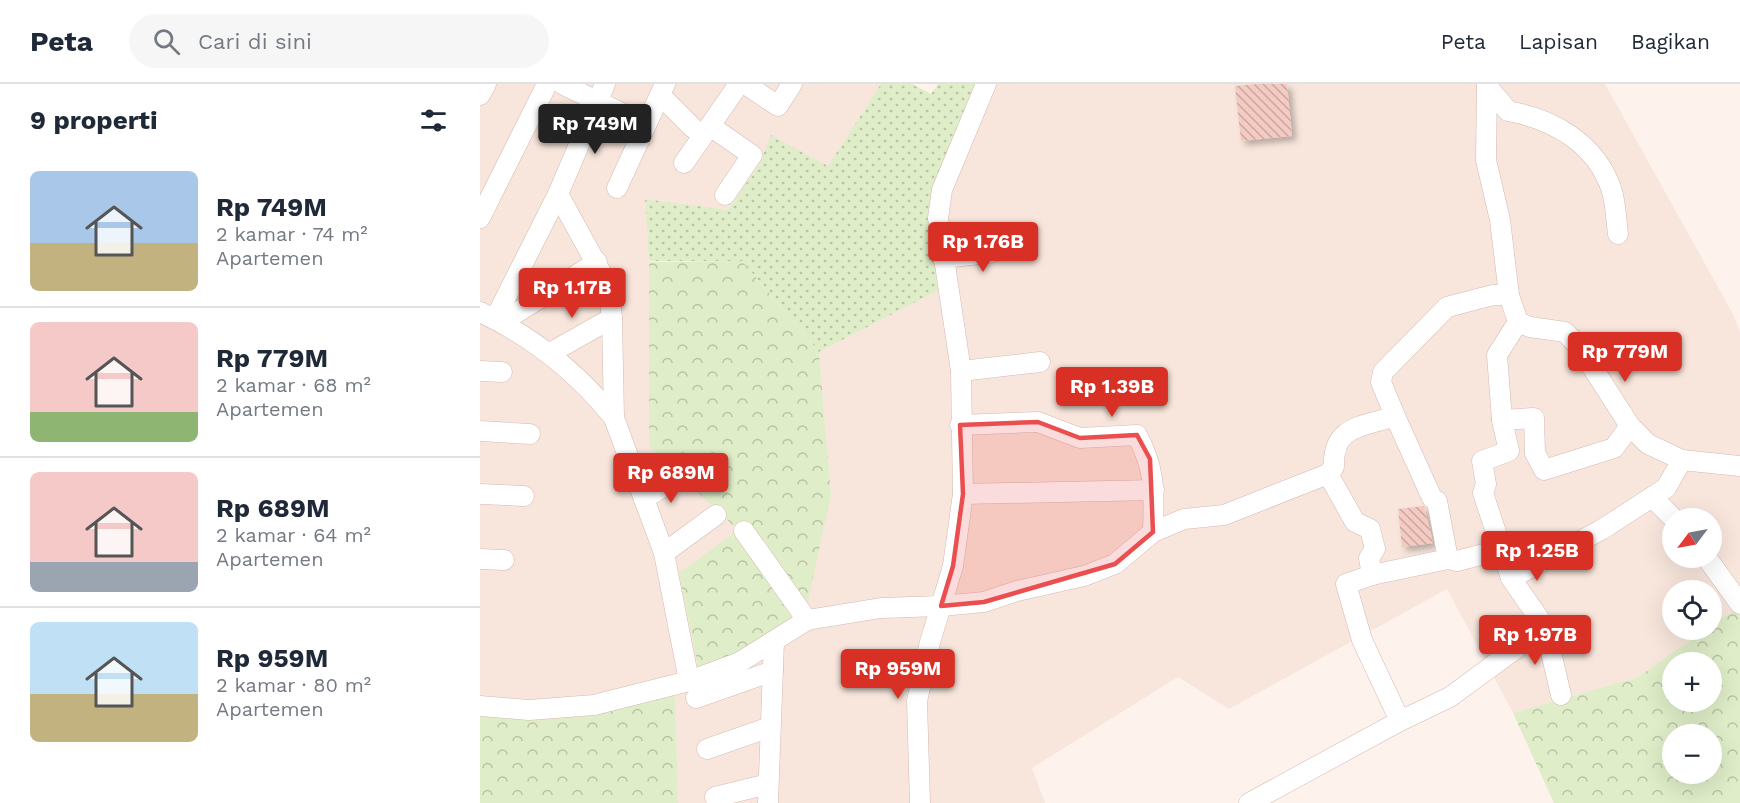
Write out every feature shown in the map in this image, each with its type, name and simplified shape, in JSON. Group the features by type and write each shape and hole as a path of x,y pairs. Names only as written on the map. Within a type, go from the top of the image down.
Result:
{"street":[{"path":"480,95 486,84"},
{"path":"480,218 547,84"},
{"path":"562,84 602,92 646,124"},
{"path":"684,163 702,127 739,84"},
{"path":"745,84 778,106 792,84"},
{"path":"920,803 917,701 930,642 953,566 963,494 960,425 961,370 938,218 942,190 986,84"},
{"path":"1488,86 1508,111 1533,115 1564,129 1592,154 1611,188 1618,234"},
{"path":"1488,86 1486,160 1500,220 1509,295 1518,322 1530,327 1565,332 1580,348 1630,426 1648,444 1682,460 1740,466"},
{"path":"617,188 662,89 702,127 752,155 725,195"},
{"path":"492,318 558,194 602,92"},
{"path":"558,194 608,285 612,318 614,418"},
{"path":"943,258 988,253 1015,246"},
{"path":"492,318 597,262"},
{"path":"1448,559 1437,501 1432,498 1395,416 1381,382 1383,372 1447,307 1493,295 1509,295"},
{"path":"492,318 550,353 591,389 614,418 664,553 692,689"},
{"path":"550,353 612,318"},
{"path":"1518,322 1497,355 1502,420 1509,451 1482,461 1486,483 1483,493 1511,578 1545,627 1561,695"},
{"path":"961,370 1040,362"},
{"path":"480,371 502,372"},
{"path":"692,689 740,663 807,620 881,608 984,602 1017,591 1084,576 1115,564 1153,532 1184,519 1224,515 1328,474 1334,467 1333,450 1338,439 1350,431 1395,416"},
{"path":"1502,420 1534,418 1535,453 1544,470 1614,448 1630,426"},
{"path":"960,425 1038,422 1080,438 1137,435 1149,459 1155,490 1153,532"},
{"path":"480,431 530,434"},
{"path":"1511,578 1602,531 1666,488 1682,460"},
{"path":"1328,474 1355,522 1370,529 1376,549 1369,558 1372,575"},
{"path":"644,500 678,477"},
{"path":"963,494 1155,490"},
{"path":"480,494 524,496"},
{"path":"1652,497 1663,508"},
{"path":"664,553 716,515"},
{"path":"744,531 807,620"},
{"path":"1400,721 1362,640 1346,584 1372,575 1448,559 1457,561 1503,549"},
{"path":"480,558 504,560"},
{"path":"1714,568 1740,604"},
{"path":"1250,803 1400,721 1450,697 1545,627"},
{"path":"715,797 768,793 774,641"},
{"path":"480,706 529,710 567,709 692,689 772,671"},
{"path":"707,749 770,728"}],"highlighted area":[{"path":"1038,422 1080,438 1137,435 1150,459 1153,532 1115,564 984,602 941,606 953,566 963,494 960,425"}],"shaded area":[{"path":"480,84 881,84 828,166 771,136 759,165 728,210 645,199 649,262 649,446 831,495 819,352 939,290 933,199 976,84 1605,84 1733,314 1740,332 1740,606 1722,619 1722,580 1662,580 1662,640 1691,640 1674,652 1662,652 1662,660 1638,677 1513,713 1447,589 1229,709 1178,677 1032,768 1045,803 678,803 675,685 480,711"}],"green space":[{"path":"881,84 912,84 931,94 938,84 976,84 933,199 939,290 819,352 742,261 649,261 645,199 728,210 759,165 771,135 828,166"},
{"path":"742,261 819,352 831,495 802,628 700,676 679,573 738,530 649,446 649,262"},
{"path":"1740,606 1740,803 1554,803 1513,713 1638,677 1662,660 1662,712 1722,712 1722,652 1674,652 1691,640 1722,640 1722,619"},
{"path":"675,685 678,803 480,803 480,711"}],"building":[{"path":"1287,84 1292,136 1241,141 1235,86"},
{"path":"1424,506 1433,543 1402,547 1398,509"}]}
